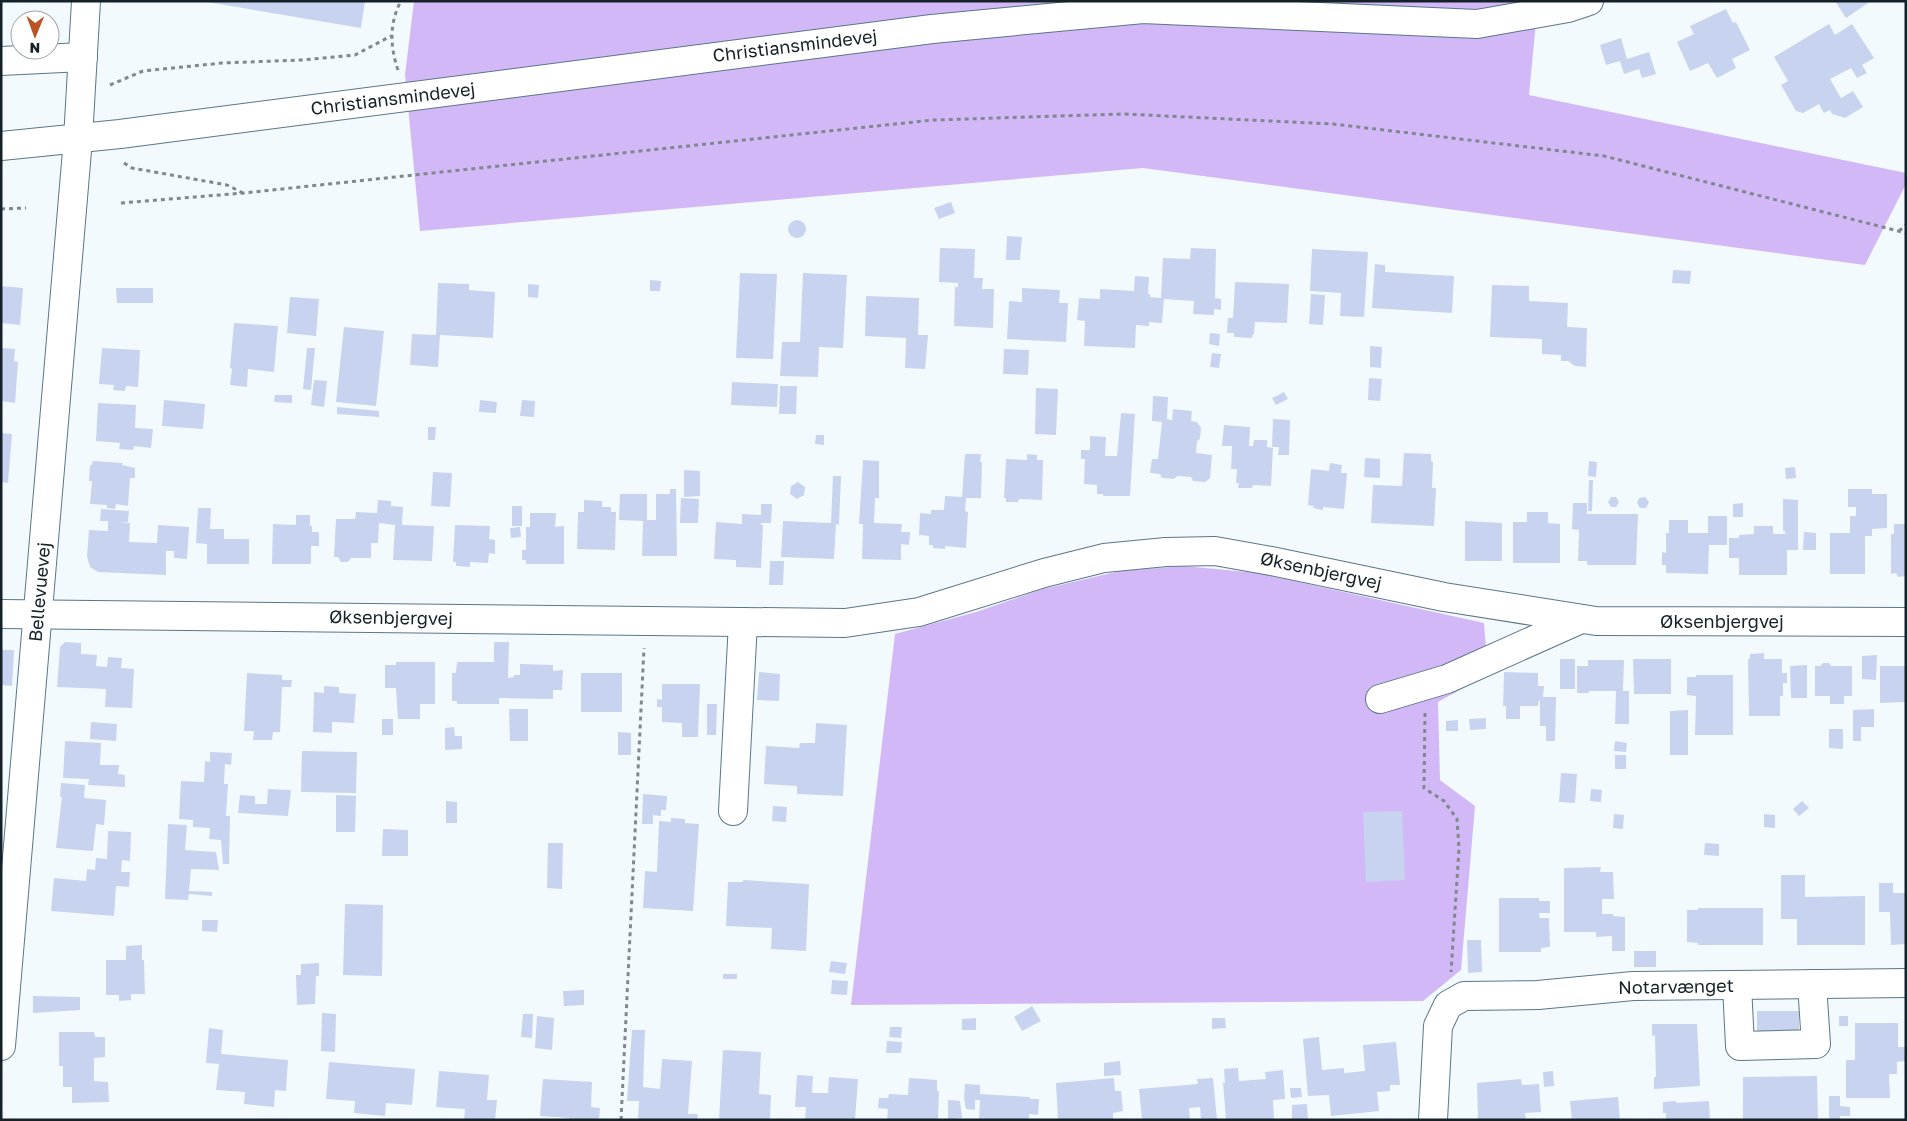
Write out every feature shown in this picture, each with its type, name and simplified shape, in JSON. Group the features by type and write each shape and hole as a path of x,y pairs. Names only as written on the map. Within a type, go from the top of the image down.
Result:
{"street":[{"name":"Bellevuevej","path":"1,1046 78,139 86,1"},
{"name":"Christiansmindevej","path":"1,146 78,139 932,29 1143,9 1477,24 1568,8 1589,1"},
{"path":"1,61 83,57"},
{"name":"Øksenbjergvej","path":"1,614 844,623 919,612 1074,565 1139,554 1214,551 1239,554 1444,597 1605,622 1906,622"},
{"path":"1380,699 1447,679 1581,619"},
{"path":"733,811 743,622"},
{"name":"Notarvænget","path":"1448,1005 1464,996 1538,995 1633,986 1906,983"},
{"path":"1737,985 1740,1046 1816,1044 1812,984"},
{"path":"1433,1120 1438,1026 1448,1005"}],"path":[{"path":"401,1 395,12 391,36 394,60 410,96"},
{"path":"80,96 143,72 222,63 302,60 355,55 391,36"},
{"path":"121,203 244,193 933,120 1124,114 1333,124 1604,156 1906,233"},
{"path":"124,162 132,168 228,185 244,193"},
{"path":"1,209 26,208"},
{"path":"1899,231 1906,226"},
{"path":"621,1120 645,620"},
{"path":"1425,687 1424,788 1444,801 1457,819 1459,841 1448,1005"}],"shaded area":[{"path":"414,1 1538,1 1529,95 1906,173 1906,184 1865,265 1143,168 420,231 405,75"},
{"path":"1184,566 1258,573 1484,623 1488,674 1438,702 1440,780 1475,806 1461,970 1423,1001 851,1005 895,634 976,612 1043,589 1120,571"}],"building":[{"path":"201,1 365,1 361,28"},
{"path":"1835,1 1871,1 1846,18"},
{"path":"1726,9 1733,23 1736,22 1750,50 1732,59 1736,68 1717,78 1708,63 1690,71 1677,42 1694,34 1690,26"},
{"path":"1829,24 1835,35 1852,24 1874,58 1862,65 1867,73 1857,78 1851,68 1830,79 1841,98 1853,91 1863,107 1845,118 1832,114 1830,110 1824,113 1819,104 1803,113 1796,111 1781,85 1788,81 1774,57"},
{"path":"1621,38 1627,59 1649,52 1656,74 1642,78 1639,69 1624,74 1620,61 1606,65 1600,45"},
{"path":"951,202 955,213 939,219 934,208"},
{"path":"793,220 801,220 806,225 804,236 793,238 788,233 788,225"},
{"path":"1007,236 1022,237 1020,260 1006,260"},
{"path":"940,248 975,249 974,278 983,278 982,289 994,289 993,328 954,326 955,287 958,287 958,283 939,282"},
{"path":"1191,248 1216,249 1215,298 1221,299 1221,310 1214,309 1214,315 1193,314 1194,301 1164,299 1162,323 1149,322 1149,326 1136,325 1135,348 1084,346 1085,321 1077,320 1079,298 1100,299 1100,289 1134,291 1135,276 1149,277 1148,294 1150,294 1150,297 1161,298 1163,258 1190,259"},
{"path":"1312,249 1368,252 1364,317 1340,316 1341,293 1310,291"},
{"path":"1375,264 1385,265 1385,272 1454,276 1452,313 1372,308"},
{"path":"1673,270 1691,271 1690,284 1672,283"},
{"path":"740,273 777,274 773,359 736,358"},
{"path":"803,273 847,275 843,348 819,347 818,377 780,376 782,342 800,342"},
{"path":"650,280 661,281 660,291 650,291"},
{"path":"1235,282 1289,284 1287,323 1255,322 1252,338 1234,337 1234,333 1227,333 1228,318 1233,318"},
{"path":"438,283 469,284 469,290 495,292 493,338 440,335 438,367 410,365 412,334 436,335"},
{"path":"528,284 539,285 538,298 528,297"},
{"path":"1492,285 1529,286 1529,301 1568,303 1567,327 1587,328 1586,367 1575,366 1568,361 1561,361 1561,355 1542,354 1542,339 1490,337"},
{"path":"1,286 23,288 20,325 1,323"},
{"path":"116,288 153,288 153,303 117,303"},
{"path":"1022,288 1060,290 1059,303 1068,303 1066,342 1007,339 1009,301 1022,302"},
{"path":"1311,294 1325,295 1323,325 1309,324"},
{"path":"866,296 919,298 918,335 928,335 925,369 905,368 906,338 865,336"},
{"path":"290,297 319,299 316,336 287,333"},
{"path":"234,323 278,326 274,372 248,369 247,387 230,385"},
{"path":"344,327 384,331 376,406 336,402"},
{"path":"1210,333 1220,334 1219,346 1209,344"},
{"path":"1370,346 1382,347 1381,368 1370,367"},
{"path":"1,348 15,349 14,361 18,362 15,403 1,401"},
{"path":"102,348 140,350 138,387 126,386 125,391 113,390 114,385 99,384"},
{"path":"307,348 315,348 311,390 303,389"},
{"path":"1004,349 1029,350 1028,375 1003,374"},
{"path":"1212,353 1221,354 1219,368 1210,367"},
{"path":"1369,378 1382,379 1380,401 1368,400"},
{"path":"314,380 327,381 324,407 311,405"},
{"path":"732,382 778,384 777,407 731,405"},
{"path":"780,386 797,386 796,414 779,414"},
{"path":"1036,388 1058,389 1056,435 1035,434"},
{"path":"1284,392 1288,399 1276,405 1272,398"},
{"path":"275,395 292,395 292,403 274,402"},
{"path":"1153,396 1168,397 1167,419 1172,420 1173,409 1192,411 1191,421 1197,422 1201,428 1196,453 1212,455 1210,478 1205,482 1193,481 1191,477 1162,478 1160,474 1150,473 1152,459 1158,459 1162,422 1152,421"},
{"path":"164,400 205,404 203,429 162,426"},
{"path":"480,400 497,402 496,413 479,412"},
{"path":"522,400 535,401 534,417 520,416"},
{"path":"98,403 136,405 135,428 153,429 151,448 134,446 133,450 119,449 120,443 96,441"},
{"path":"337,407 379,411 379,417 337,414"},
{"path":"1121,413 1135,414 1130,496 1104,496 1097,494 1097,485 1084,484 1085,459 1081,459 1081,450 1090,450 1090,436 1106,437 1105,456 1117,456"},
{"path":"1273,419 1290,420 1289,455 1278,455 1279,447 1272,447"},
{"path":"1224,425 1250,427 1249,446 1253,446 1254,440 1267,440 1267,447 1273,448 1271,486 1253,485 1252,488 1238,488 1239,483 1236,483 1237,469 1231,469 1232,446 1222,446"},
{"path":"428,427 436,427 435,440 428,440"},
{"path":"1,433 12,434 8,483 1,482"},
{"path":"816,435 824,435 824,445 815,444"},
{"path":"1404,453 1431,454 1431,461 1433,462 1432,488 1436,488 1434,526 1371,523 1373,485 1402,486"},
{"path":"965,454 981,454 980,462 982,462 981,498 966,498 965,511 968,512 966,548 945,546 945,549 933,548 933,545 929,545 929,536 919,535 920,513 931,514 931,510 944,510 945,496 962,497"},
{"path":"1027,454 1037,455 1037,460 1043,460 1042,500 1019,499 1018,502 1006,502 1006,498 1004,498 1006,459 1027,460"},
{"path":"1365,458 1380,459 1380,478 1364,477"},
{"path":"863,460 879,461 879,498 875,498 874,523 902,524 901,532 910,532 909,545 901,544 901,560 862,559 863,524 859,524"},
{"path":"93,461 123,463 122,465 135,468 135,478 130,478 128,506 116,504 115,509 107,508 107,505 90,504 92,481 89,481 90,465 92,465"},
{"path":"1589,461 1597,462 1596,477 1588,476"},
{"path":"1330,463 1342,465 1341,473 1347,473 1344,509 1323,507 1323,510 1313,508 1314,506 1308,505 1311,469 1329,471"},
{"path":"1795,467 1796,478 1786,479 1785,468"},
{"path":"684,470 700,471 700,496 684,497"},
{"path":"433,472 452,473 450,507 431,506"},
{"path":"833,476 841,476 839,525 836,524 834,559 781,557 783,521 831,523"},
{"path":"1589,480 1593,480 1592,511 1588,511"},
{"path":"798,482 805,487 804,495 797,499 790,494 791,486"},
{"path":"670,489 676,489 677,556 642,556 643,521 619,520 620,494 647,494 647,520 656,520 656,494 670,494"},
{"path":"1848,489 1872,489 1872,494 1887,494 1887,528 1872,529 1872,536 1865,536 1865,574 1830,574 1830,533 1850,533 1850,516 1856,516 1856,507 1848,507"},
{"path":"1611,497 1616,497 1619,502 1616,507 1611,507 1608,502"},
{"path":"1645,497 1649,502 1646,508 1640,508 1637,503 1639,498"},
{"path":"681,498 699,499 698,523 680,523"},
{"path":"1783,499 1798,500 1798,550 1787,550 1787,575 1739,575 1739,558 1729,558 1729,538 1739,538 1739,535 1754,534 1754,526 1773,526 1773,534 1785,534 1785,531 1783,531"},
{"path":"378,500 391,501 391,506 403,507 402,525 434,526 432,561 393,560 395,525 379,523 378,543 371,543 371,558 351,558 348,562 341,562 338,557 334,557 336,519 355,519 356,512 377,513"},
{"path":"584,500 602,501 602,507 611,507 611,512 616,512 615,550 577,549 578,512 584,512"},
{"path":"1573,503 1587,503 1587,514 1638,514 1636,565 1587,565 1587,561 1578,561 1579,530 1572,529"},
{"path":"1743,503 1743,517 1733,517 1733,504"},
{"path":"761,504 772,504 771,523 761,523 763,525 761,568 736,567 736,560 714,559 716,522 742,524 742,514 761,515"},
{"path":"512,506 522,506 522,526 512,526"},
{"path":"198,508 211,508 210,529 224,529 224,539 249,539 249,564 207,564 207,544 196,543"},
{"path":"101,509 129,511 128,522 119,522 130,523 129,542 157,543 158,525 189,527 187,559 174,558 174,551 166,551 166,575 98,572 90,567 87,556 89,530 108,531 108,521 100,521"},
{"path":"1527,512 1548,512 1548,523 1560,524 1560,563 1513,563 1513,522 1527,522"},
{"path":"530,513 556,513 555,527 564,526 564,564 526,564 526,560 522,560 522,550 526,550 526,527 530,527"},
{"path":"296,515 310,515 312,532 319,532 319,546 311,546 311,564 272,564 273,524 296,525"},
{"path":"1708,516 1727,516 1727,545 1709,545 1708,574 1666,573 1666,565 1662,565 1662,552 1666,553 1666,533 1669,533 1669,520 1688,520 1688,533 1708,533"},
{"path":"1465,521 1502,523 1502,561 1465,561"},
{"path":"1894,524 1906,524 1906,576 1898,577 1896,573 1891,574 1891,534 1894,534"},
{"path":"455,525 490,526 489,539 495,540 495,554 489,553 488,563 470,562 470,567 456,566 456,562 453,562"},
{"path":"520,527 521,537 511,538 510,528"},
{"path":"1804,532 1816,533 1816,550 1803,550"},
{"path":"770,561 784,561 783,585 769,585"},
{"path":"65,642 81,643 81,654 97,655 96,666 107,667 108,657 122,658 121,668 134,669 132,708 105,707 106,689 57,687 60,647"},
{"path":"494,642 509,642 508,678 520,675 520,664 553,665 553,671 563,670 562,690 553,690 553,699 499,698 499,704 457,704 457,701 452,701 452,673 456,673 457,662 494,662"},
{"path":"1,650 14,650 12,686 1,685"},
{"path":"1764,653 1764,659 1782,659 1782,673 1787,673 1787,683 1783,683 1783,696 1780,696 1780,716 1749,716 1748,659 1750,659 1750,654"},
{"path":"1877,655 1876,680 1862,679 1862,656"},
{"path":"1560,659 1575,659 1575,689 1560,689"},
{"path":"1633,659 1671,659 1671,694 1634,694"},
{"path":"1588,660 1624,660 1623,691 1629,691 1629,724 1615,724 1616,691 1577,693 1577,666 1588,666"},
{"path":"396,662 435,662 435,704 420,704 420,719 398,719 396,688 385,688 385,665 396,665"},
{"path":"1823,663 1829,663 1831,666 1852,666 1852,696 1844,696 1844,704 1830,704 1830,696 1815,696 1815,666 1820,666"},
{"path":"1807,665 1807,698 1791,698 1790,666"},
{"path":"1880,666 1906,666 1906,702 1880,703"},
{"path":"759,672 780,674 779,701 757,700"},
{"path":"1504,672 1538,673 1538,686 1544,686 1543,697 1556,697 1555,741 1546,741 1546,726 1540,726 1540,700 1538,706 1520,706 1520,719 1506,719 1506,706 1503,706"},
{"path":"247,673 282,675 282,680 292,680 291,687 282,687 280,732 273,732 272,740 253,740 254,731 244,731"},
{"path":"581,673 622,673 622,712 581,712"},
{"path":"1696,675 1733,675 1733,735 1695,735 1696,696 1687,695 1687,677 1696,677"},
{"path":"662,684 700,684 698,737 682,737 682,723 662,722 662,707 657,707 657,699 662,700"},
{"path":"324,686 339,687 339,693 356,694 354,723 332,722 332,733 313,732 314,692 324,693"},
{"path":"707,704 717,704 716,735 707,735"},
{"path":"509,709 528,709 528,741 510,741"},
{"path":"1874,709 1874,727 1861,727 1861,741 1853,741 1853,710"},
{"path":"1688,710 1688,755 1670,755 1670,711"},
{"path":"1486,718 1486,729 1470,730 1469,719"},
{"path":"382,719 393,719 393,735 382,735"},
{"path":"1458,720 1458,731 1446,731 1446,721"},
{"path":"91,722 117,724 116,741 90,739"},
{"path":"816,723 847,725 843,796 797,794 797,786 764,784 766,746 799,748 800,743 815,743"},
{"path":"454,727 455,736 462,736 462,749 445,750 445,728"},
{"path":"1829,729 1843,729 1843,749 1829,748"},
{"path":"618,732 631,733 631,755 618,755"},
{"path":"65,741 101,743 100,765 119,765 118,774 125,775 125,787 88,785 89,779 63,778"},
{"path":"1615,741 1627,743 1626,752 1614,751"},
{"path":"302,751 357,752 356,793 301,792"},
{"path":"210,752 232,753 231,765 225,764 224,784 228,784 226,816 230,816 229,864 223,864 221,840 209,839 210,828 193,827 193,820 179,819 181,781 204,782 205,761 210,762"},
{"path":"1615,755 1626,755 1626,769 1615,769"},
{"path":"1561,773 1577,774 1575,803 1559,802"},
{"path":"61,783 85,785 84,798 106,800 104,825 96,824 93,851 56,848 62,797 60,797"},
{"path":"268,789 291,790 288,816 238,813 240,795 255,796 255,804 267,804"},
{"path":"1591,789 1602,790 1601,802 1590,801"},
{"path":"643,794 667,796 666,810 661,810 661,816 653,815 653,824 642,824"},
{"path":"336,795 356,796 355,832 336,832"},
{"path":"446,801 457,802 457,823 446,823"},
{"path":"1802,801 1809,808 1799,816 1793,809"},
{"path":"773,806 787,807 786,822 772,821"},
{"path":"1402,811 1405,880 1366,882 1363,812"},
{"path":"1614,814 1624,815 1623,829 1613,828"},
{"path":"1764,814 1775,815 1775,828 1764,827"},
{"path":"671,818 685,819 685,823 699,824 693,911 643,908 645,871 657,872 659,821 671,822"},
{"path":"168,824 187,825 185,850 216,852 219,870 191,869 189,891 212,892 212,896 189,894 188,900 165,899"},
{"path":"383,829 408,830 408,856 382,856"},
{"path":"108,831 131,832 130,861 122,860 121,872 130,872 129,887 116,886 114,916 51,911 54,878 86,881 87,869 95,870 96,858 107,859"},
{"path":"548,843 563,843 562,889 547,888"},
{"path":"1705,843 1719,844 1719,856 1704,855"},
{"path":"1601,867 1600,872 1613,872 1614,899 1602,899 1602,914 1625,917 1625,951 1612,951 1612,936 1596,937 1596,932 1564,932 1564,868"},
{"path":"1781,875 1805,875 1805,897 1865,896 1865,945 1797,945 1797,919 1781,919"},
{"path":"743,880 809,884 806,951 771,949 772,928 726,926 728,882 743,882"},
{"path":"1879,883 1893,883 1893,893 1906,893 1906,944 1891,945 1890,912 1879,912"},
{"path":"1499,898 1539,898 1539,901 1550,901 1550,913 1539,913 1540,918 1549,918 1550,947 1541,948 1541,952 1499,952"},
{"path":"345,904 383,905 382,976 343,975"},
{"path":"1698,908 1763,908 1763,945 1698,945 1698,943 1687,942 1687,910 1698,910"},
{"path":"202,920 218,920 217,932 202,931"},
{"path":"1467,940 1481,940 1482,972 1468,973"},
{"path":"142,945 145,994 131,994 131,1000 119,1001 119,995 106,995 106,960 126,960 126,946"},
{"path":"1634,951 1656,951 1656,967 1634,967"},
{"path":"831,961 847,963 845,974 829,972"},
{"path":"319,963 319,976 316,976 315,1004 297,1005 296,975 301,975 301,964"},
{"path":"723,974 737,974 737,979 723,979"},
{"path":"832,980 848,981 847,995 831,994"},
{"path":"584,990 584,1005 564,1006 563,991"},
{"path":"33,996 80,997 80,1010 33,1013"},
{"path":"1032,1006 1041,1021 1022,1031 1014,1017"},
{"path":"1757,1011 1799,1011 1799,1035 1757,1036"},
{"path":"322,1013 336,1014 335,1052 321,1051"},
{"path":"523,1014 533,1014 532,1038 521,1037"},
{"path":"537,1016 554,1018 552,1050 535,1048"},
{"path":"1839,1016 1848,1016 1848,1026 1839,1026"},
{"path":"976,1018 976,1030 962,1030 962,1019"},
{"path":"1212,1018 1225,1018 1226,1028 1212,1029"},
{"path":"1855,1023 1898,1023 1898,1047 1905,1047 1905,1061 1897,1062 1897,1074 1889,1074 1890,1098 1846,1098 1846,1060 1855,1060"},
{"path":"1652,1024 1697,1024 1700,1086 1654,1089 1654,1077 1656,1077 1655,1035 1652,1036"},
{"path":"890,1027 902,1027 901,1038 889,1037"},
{"path":"209,1028 223,1030 221,1054 288,1060 286,1091 275,1090 274,1107 244,1104 245,1092 216,1090 219,1064 206,1063"},
{"path":"632,1030 645,1030 643,1087 660,1089 662,1059 692,1061 688,1114 698,1114 697,1120 638,1120 639,1101 627,1101"},
{"path":"59,1032 94,1032 95,1037 105,1037 105,1057 94,1058 94,1081 108,1082 109,1102 72,1103 72,1087 63,1087 63,1066 59,1066"},
{"path":"1319,1037 1322,1070 1344,1068 1344,1073 1365,1071 1363,1045 1396,1042 1400,1085 1390,1085 1390,1091 1377,1092 1379,1111 1331,1116 1329,1095 1308,1096 1303,1039"},
{"path":"887,1041 902,1042 901,1053 886,1053"},
{"path":"723,1050 761,1052 759,1094 771,1095 770,1120 719,1120"},
{"path":"1120,1061 1121,1075 1104,1076 1104,1063"},
{"path":"329,1062 415,1069 412,1105 386,1103 385,1116 354,1113 355,1101 326,1099"},
{"path":"1238,1068 1239,1081 1266,1079 1265,1072 1283,1070 1285,1099 1273,1100 1274,1120 1226,1120 1223,1082 1225,1083 1224,1069"},
{"path":"439,1071 489,1075 487,1100 497,1100 495,1120 464,1120 465,1109 436,1107"},
{"path":"1553,1071 1554,1086 1544,1087 1543,1072"},
{"path":"797,1075 813,1076 812,1093 828,1093 829,1077 858,1079 855,1120 805,1120 806,1107 795,1107"},
{"path":"1817,1076 1818,1120 1743,1120 1743,1077"},
{"path":"909,1078 937,1080 937,1091 939,1091 938,1120 887,1120 888,1109 878,1108 879,1098 888,1098 889,1094 908,1095"},
{"path":"1114,1078 1115,1091 1121,1091 1123,1111 1113,1113 1113,1120 1058,1120 1056,1083"},
{"path":"1213,1078 1217,1120 1201,1120 1200,1107 1189,1108 1190,1120 1142,1120 1139,1089 1198,1084 1197,1079"},
{"path":"543,1079 592,1082 591,1107 600,1108 599,1120 569,1120 569,1118 540,1116"},
{"path":"1521,1079 1522,1085 1539,1084 1541,1112 1525,1113 1526,1120 1478,1120 1477,1083"},
{"path":"965,1084 980,1085 980,1094 1039,1099 1038,1115 1029,1114 1029,1120 979,1120 980,1100 975,1100 975,1110 966,1109 964,1098"},
{"path":"1290,1088 1301,1088 1302,1097 1291,1098"},
{"path":"1829,1096 1840,1096 1840,1106 1850,1107 1850,1116 1840,1116 1840,1120 1829,1120"},
{"path":"1618,1097 1620,1120 1572,1120 1570,1101"},
{"path":"948,1100 960,1101 962,1118 948,1120"},
{"path":"1676,1101 1676,1103 1709,1101 1710,1120 1666,1120 1666,1113 1663,1113 1663,1102"},
{"path":"1307,1104 1308,1120 1292,1120 1292,1105"}]}
